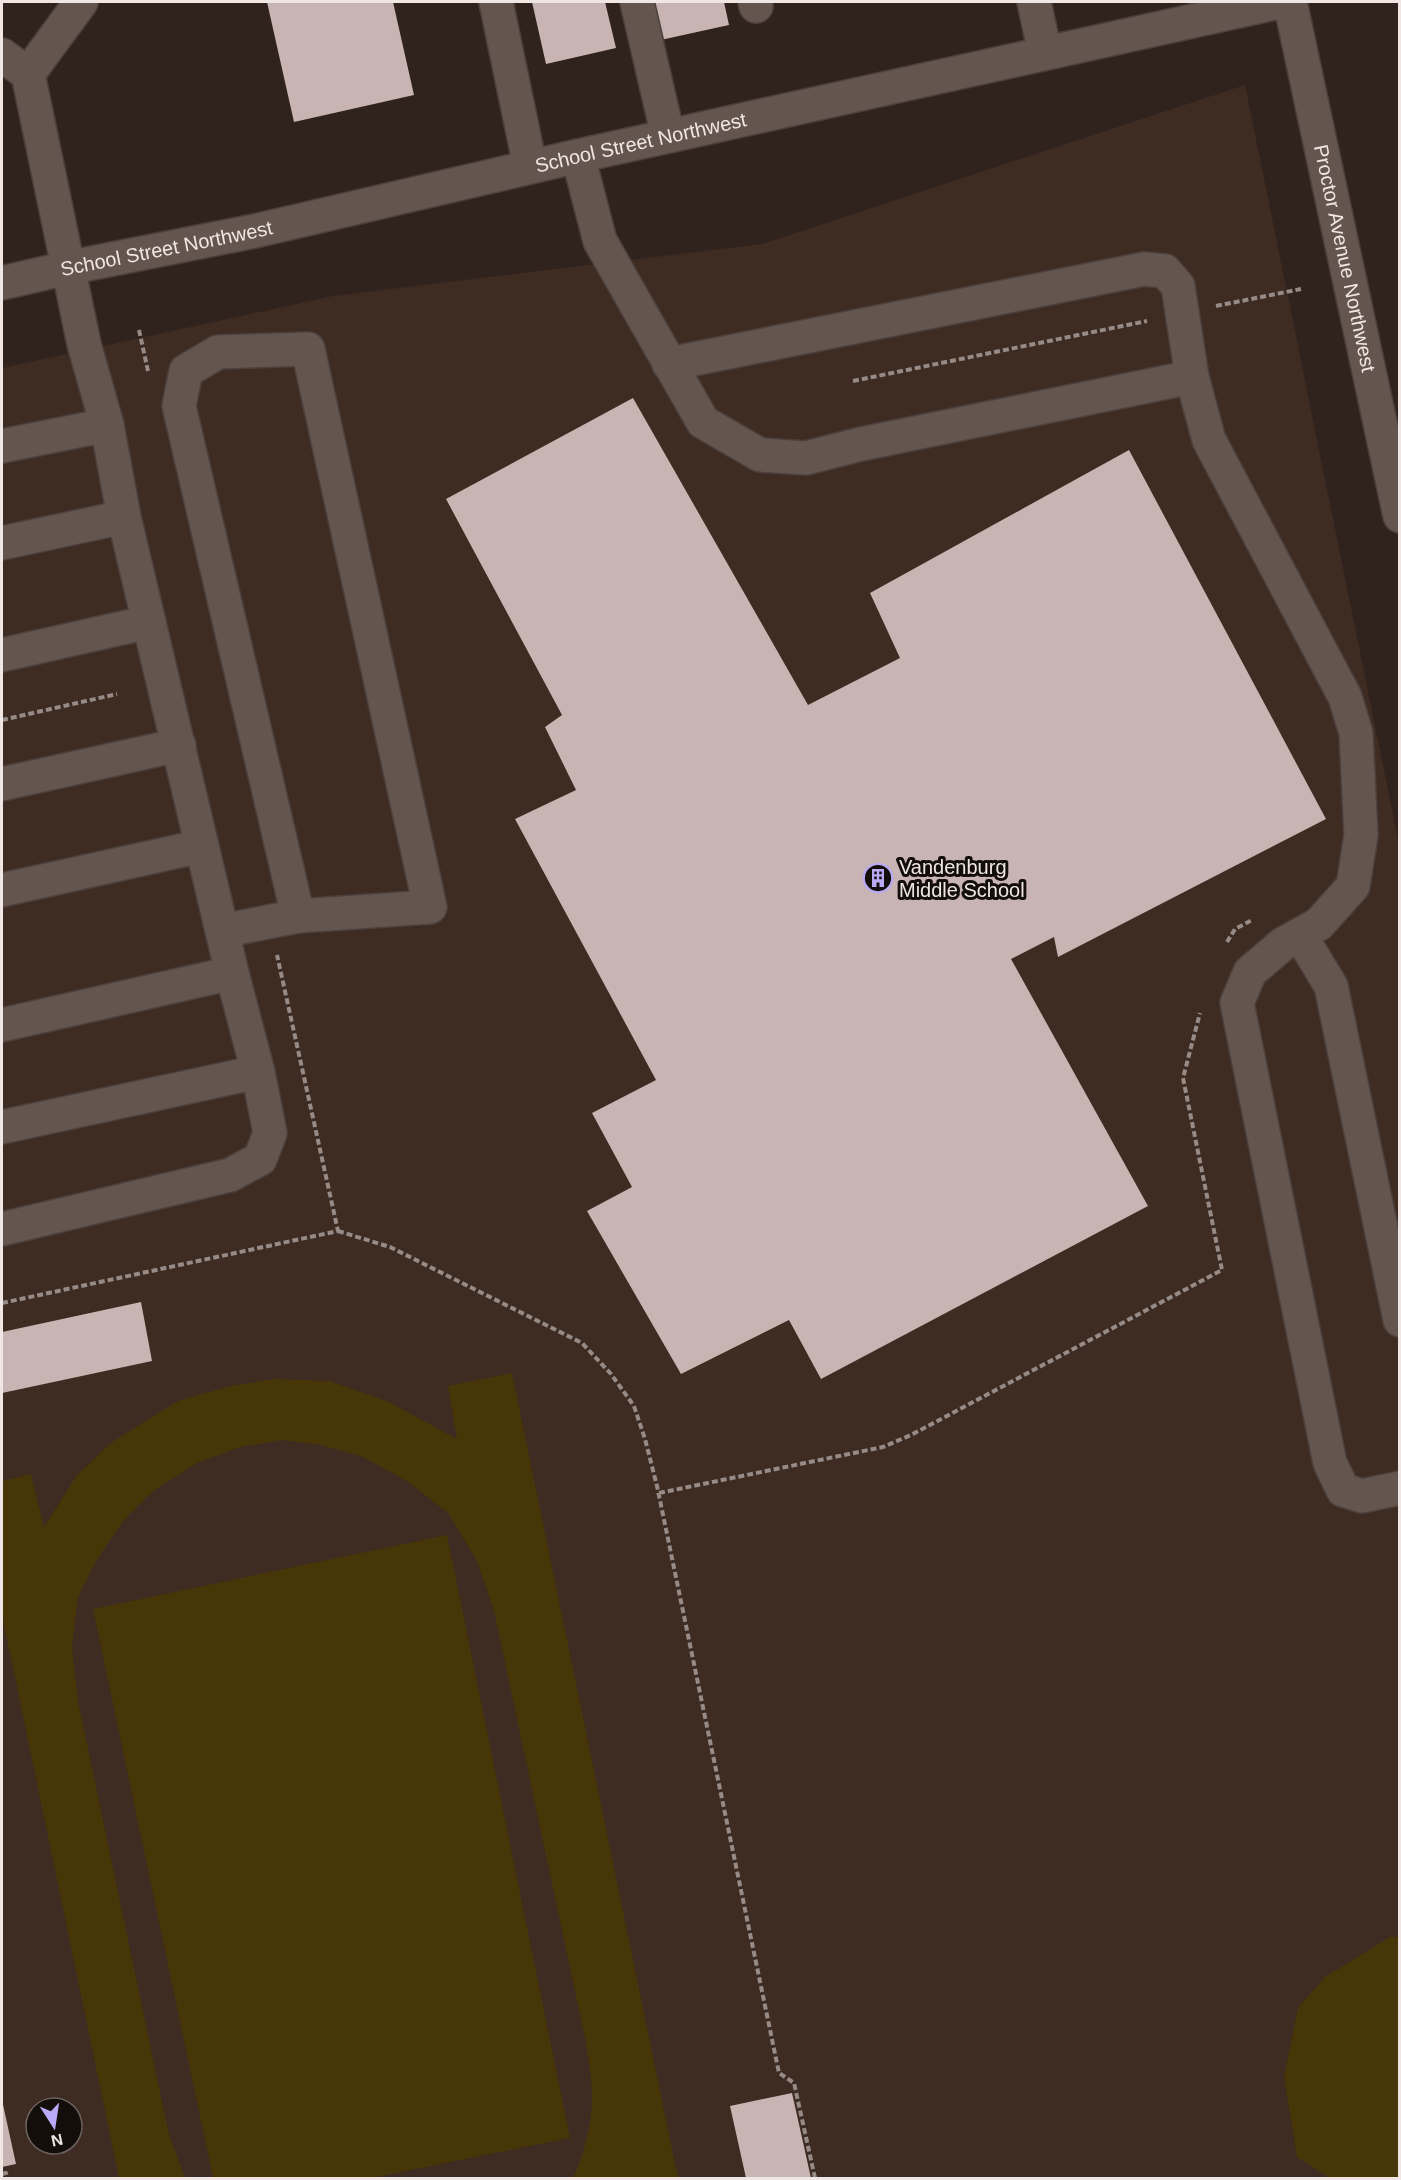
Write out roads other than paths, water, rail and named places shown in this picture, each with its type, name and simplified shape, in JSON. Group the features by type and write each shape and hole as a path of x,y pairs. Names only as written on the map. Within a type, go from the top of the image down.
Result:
{"street":[{"path":"28,74 81,2"},
{"path":"496,2 531,166"},
{"path":"637,2 668,136"},
{"path":"1034,2 1045,53"},
{"name":"School Street Northwest","path":"2,283 255,231 531,166 1279,2"},
{"name":"Proctor Avenue Northwest","path":"1290,2 1400,516"},
{"path":"2,55 28,74 84,344 107,424 124,517 232,973 258,1072 270,1133 260,1158 230,1175 2,1229"},
{"path":"578,156 600,241 703,422 760,455 806,458 854,446 1192,377"},
{"path":"669,364 1144,269 1165,271 1178,286 1192,377 1209,440 1345,697 1356,733 1361,835 1353,886 1319,924 1283,944 1250,972 1237,1003 1330,1463 1343,1490 1362,1496 1400,1488"},
{"path":"222,931 298,916 430,907 308,349 218,352 186,372 179,406 298,916"},
{"path":"2,446 107,424"},
{"path":"2,543 124,517"},
{"path":"2,655 149,622"},
{"path":"2,784 178,746"},
{"path":"2,890 202,846"},
{"path":"1300,935 1331,986 1400,1320"},
{"path":"2,1025 232,973"},
{"path":"2,1127 258,1072"}],"place":[{"name":"Vandenburg Middle School","path":"878,878"}]}
